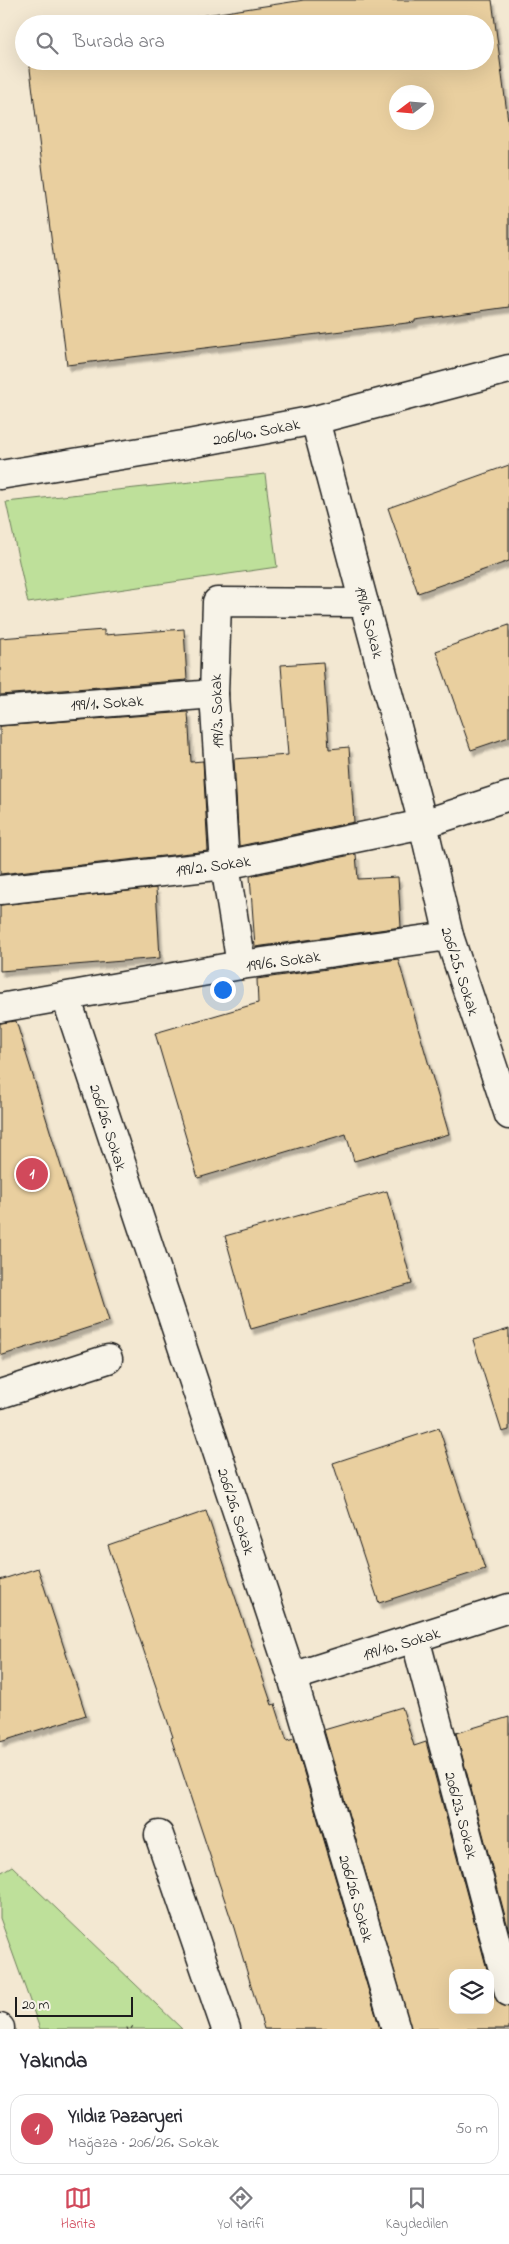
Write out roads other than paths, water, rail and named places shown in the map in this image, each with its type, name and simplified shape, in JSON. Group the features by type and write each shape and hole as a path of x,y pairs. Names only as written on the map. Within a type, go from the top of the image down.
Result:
{"street":[{"name":"206/40. Sokak","path":"0,475 184,445 316,420 509,369"},
{"name":"199/8. Sokak","path":"316,420 423,824"},
{"name":"199/3. Sokak","path":"241,966 226,865 214,694 217,602 364,603"},
{"name":"199/1. Sokak","path":"0,710 214,694"},
{"name":"199/2. Sokak","path":"0,890 226,865 423,824 509,796"},
{"name":"206/25. Sokak","path":"423,824 449,936 509,1115"},
{"name":"199/6. Sokak","path":"0,1008 241,966 449,936"},
{"name":"206/26. Sokak","path":"66,997 292,1676 396,2029"},
{"path":"0,1394 108,1359"},
{"name":"199/10. Sokak","path":"292,1676 509,1608"},
{"name":"206/23. Sokak","path":"415,1638 509,1992"},
{"path":"159,1835 226,2029"}],"place":[{"name":"Yıldız Pazaryeri","path":"32,1174"}]}
